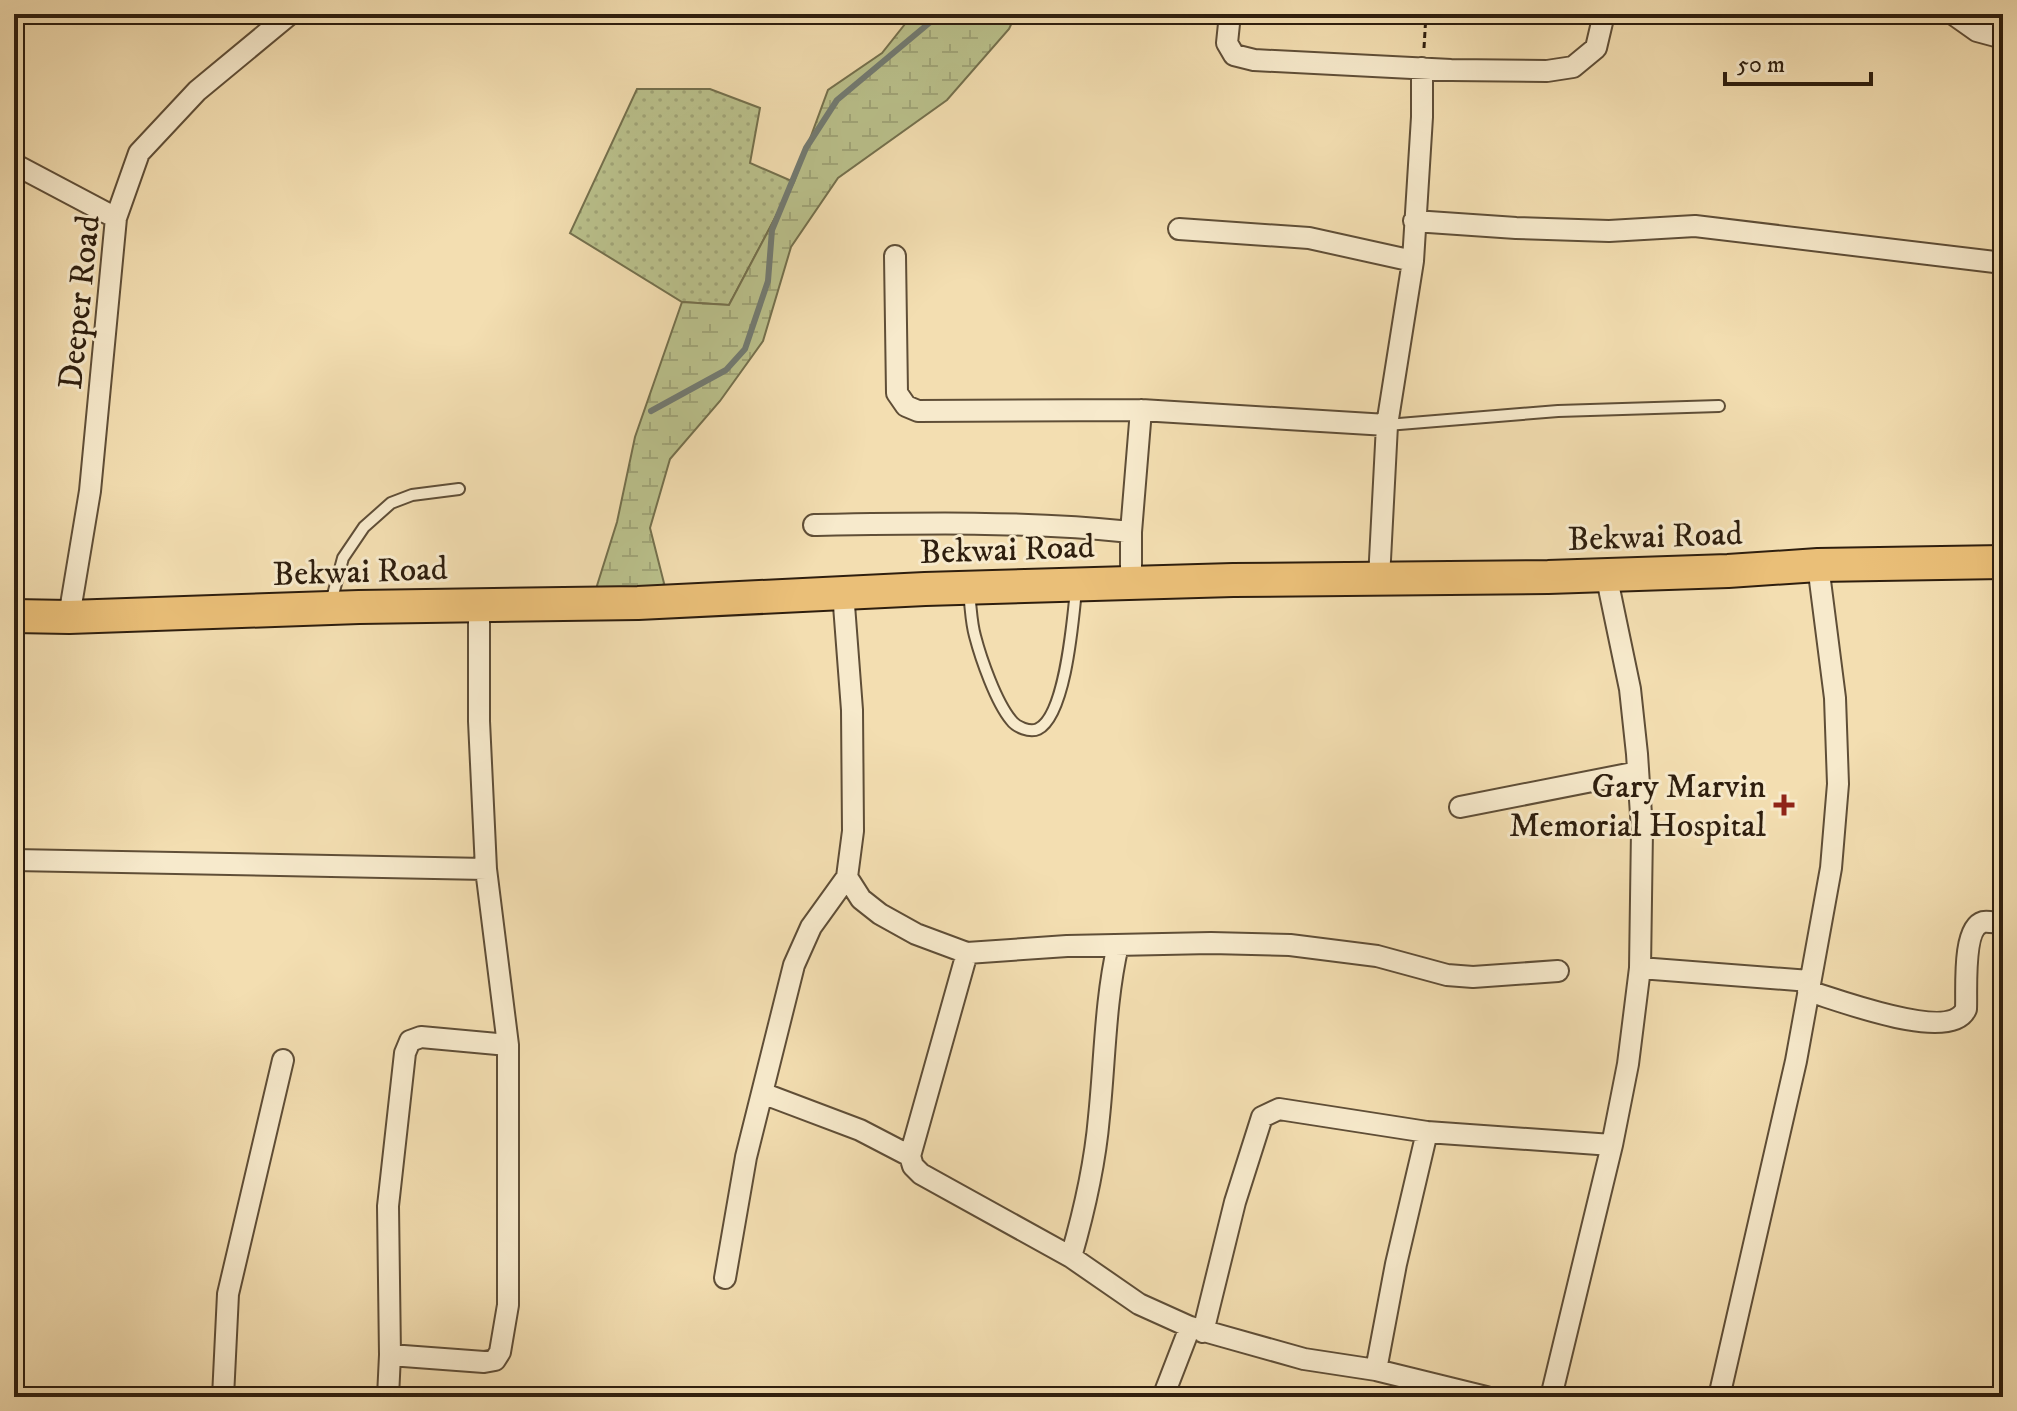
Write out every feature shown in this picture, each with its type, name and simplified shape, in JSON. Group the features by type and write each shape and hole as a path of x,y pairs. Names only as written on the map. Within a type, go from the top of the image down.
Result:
{"highway":[{"name":"Bekwai Road","path":"14,616 638,603 843,592 1131,583 1548,577 1818,565 2003,562"}],"street":[{"name":"Deeper Road","path":"69,617 90,491 116,218 139,153 197,91 290,14"},
{"path":"1230,14 1227,43 1234,55 1254,60 1547,71 1573,67 1596,48 1604,14"},
{"path":"1953,14 1977,31 2003,38"},
{"path":"1379,579 1387,425 1413,261 1422,68"},
{"path":"14,164 116,218"},
{"path":"1414,221 1609,231 1695,226 2003,263"},
{"path":"1179,229 1309,238 1413,261"},
{"path":"895,256 897,393 906,406 918,411 1141,410 1387,425"},
{"path":"1131,583 1131,532 1141,410"},
{"path":"814,525 997,522 1057,524 1131,532"},
{"path":"1719,1397 1725,1360 1796,1061 1831,868 1838,784 1835,698 1818,565"},
{"path":"1551,1397 1612,1145 1628,1064 1640,968 1642,830 1638,772 1630,689 1606,574"},
{"path":"725,1278 746,1157 794,965 811,927 847,877 853,831 852,710 843,592"},
{"path":"390,1355 484,1362 495,1360 500,1352 508,1305 508,1045 486,869 479,721 479,605"},
{"path":"1460,807 1638,772"},
{"path":"14,860 486,869"},
{"path":"847,877 861,899 880,914 916,934 967,953 1118,945 1290,945 1377,956 1447,975 1473,977 1558,971"},
{"path":"1640,968 1809,986 1890,1016 1939,1024 1964,1015 1968,943 1974,928 1982,922 2003,923"},
{"path":"1071,1257 1089,1181 1099,1120 1108,1005 1118,945"},
{"path":"967,953 910,1156 913,1166 921,1174 1071,1257 1139,1304 1196,1330 1304,1359 1376,1370 1403,1388 1486,1397"},
{"path":"388,1397 388,1206 405,1053 410,1041 421,1037 508,1045"},
{"path":"223,1397 228,1294 283,1060"},
{"path":"762,1093 860,1130 910,1156"},
{"path":"1163,1397 1196,1330 1262,1117 1279,1109 1427,1132 1612,1145"},
{"path":"1376,1370 1396,1264 1427,1132"}],"lane":[{"path":"1387,425 1558,411 1719,406"},
{"path":"329,608 343,558 364,527 391,503 412,495 459,489"},
{"path":"968,588 975,636 996,691 1011,720 1027,730 1037,729 1045,723 1067,668 1076,585"}],"path":[{"path":"1422,68 1426,14"}],"green space":[{"path":"913,14 1016,14 1009,29 947,100 838,178 791,247 763,341 720,401 670,459 650,528 666,591 595,592 617,522 635,437 682,302 729,305 794,182 828,90 882,53"},
{"path":"637,89 710,89 760,108 750,163 794,182 729,305 682,302 570,233"}],"waterway":[{"path":"651,411 726,370 745,349 768,281 772,230 806,148 837,100 940,14"}],"place":[{"name":"Gary Marvin Memorial Hospital","path":"1784,805"}]}
